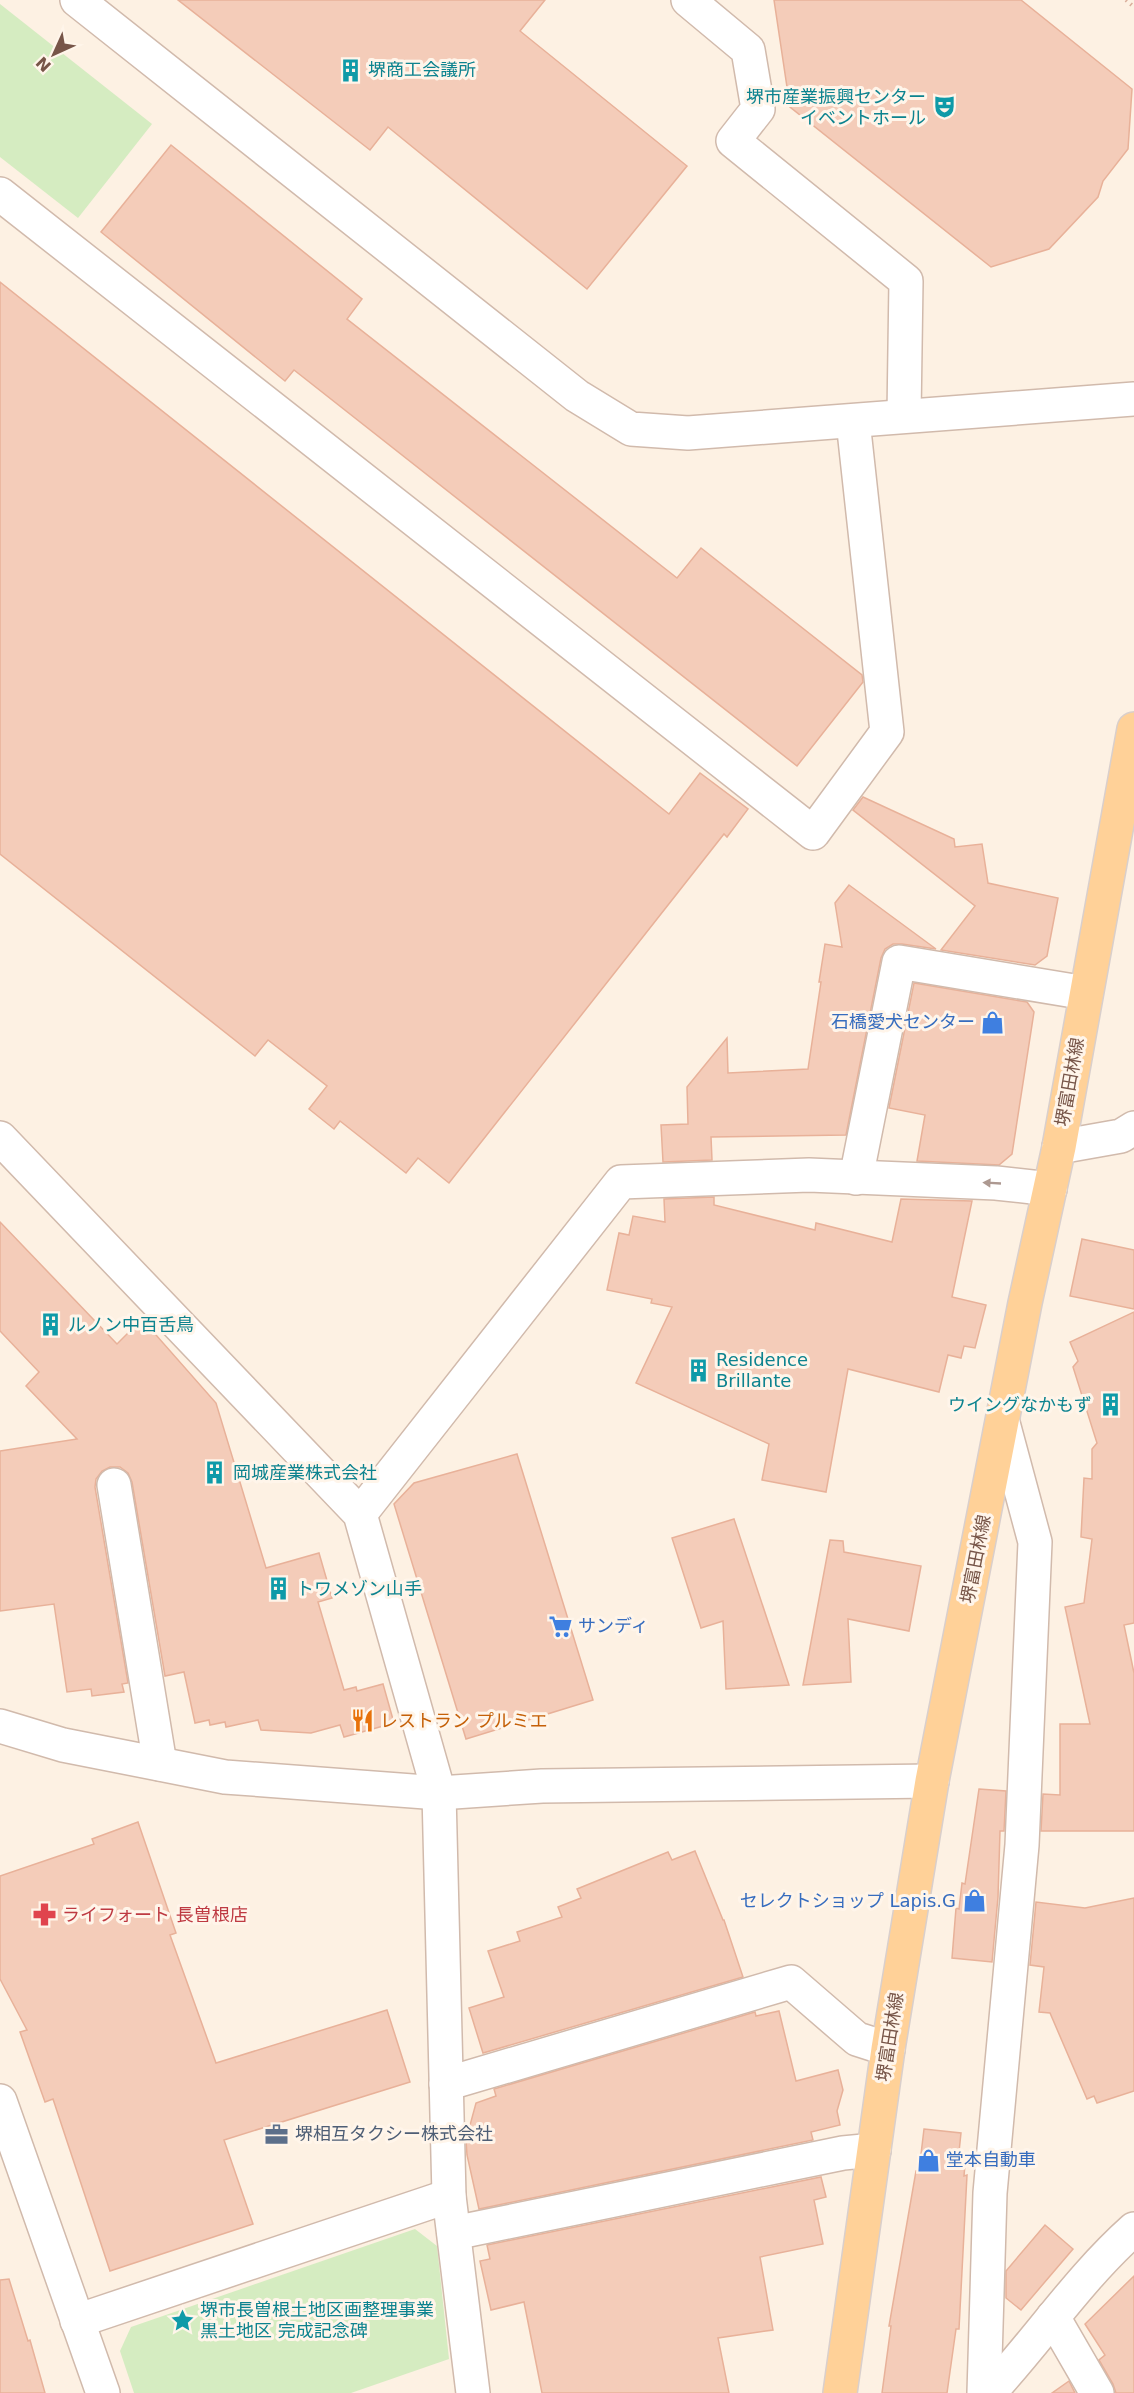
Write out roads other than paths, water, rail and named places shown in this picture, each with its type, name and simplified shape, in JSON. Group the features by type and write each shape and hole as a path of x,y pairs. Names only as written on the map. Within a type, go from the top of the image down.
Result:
{"main road":[{"name":"堺富田林線","path":"840,2393 888,2049 932,1781 1025,1303 1059,1147 1086,993 1123,844 1134,729"}],"street":[{"path":"77,0 577,396 631,429 688,433 1134,399"},
{"path":"688,0 748,50 758,109 733,141 906,281 903,415"},
{"path":"0,194 813,833 887,732 853,421"},
{"path":"856,1178 899,962 1086,993"},
{"path":"1059,1147 1130,1137"},
{"path":"0,1138 360,1514 439,1792 449,2196 473,2393"},
{"path":"360,1514 621,1182 809,1175 996,1183 1050,1190"},
{"path":"984,2393 990,2193 1022,1845 1035,1542 1003,1423"},
{"path":"114,1485 160,1764"},
{"path":"0,1726 63,1745 225,1777 439,1792 554,1786 932,1781"},
{"path":"446,2084 791,1982 857,2039 888,2049"},
{"path":"0,2101 103,2393"},
{"path":"454,2233 843,2153 874,2150"},
{"path":"77,2321 449,2196"},
{"path":"989,2393 1016,2364 1106,2254 1134,2229"},
{"path":"1053,2317 1097,2393"}],"place":[{"name":"堺商工会議所","path":"350,70"},
{"name":"堺市産業振興センター イベントホール","path":"944,107"},
{"name":"石橋愛犬センター","path":"993,1022"},
{"name":"ルノン中百舌鳥","path":"50,1325"},
{"name":"Residence Brillante","path":"698,1370"},
{"name":"ウイングなかもず","path":"1110,1405"},
{"name":"岡城産業株式会社","path":"215,1473"},
{"name":"トワメゾン山手","path":"278,1589"},
{"name":"サンディ","path":"560,1626"},
{"name":"レストラン プルミエ","path":"362,1721"},
{"name":"セレクトショップ Lapis.G","path":"974,1901"},
{"name":"ライフォート 長曽根店","path":"44,1915"},
{"name":"堺相互タクシー株式会社","path":"277,2134"},
{"name":"堂本自動車","path":"928,2160"},
{"name":"堺市長曽根土地区画整理事業 黒土地区 完成記念碑","path":"182,2320"}]}
